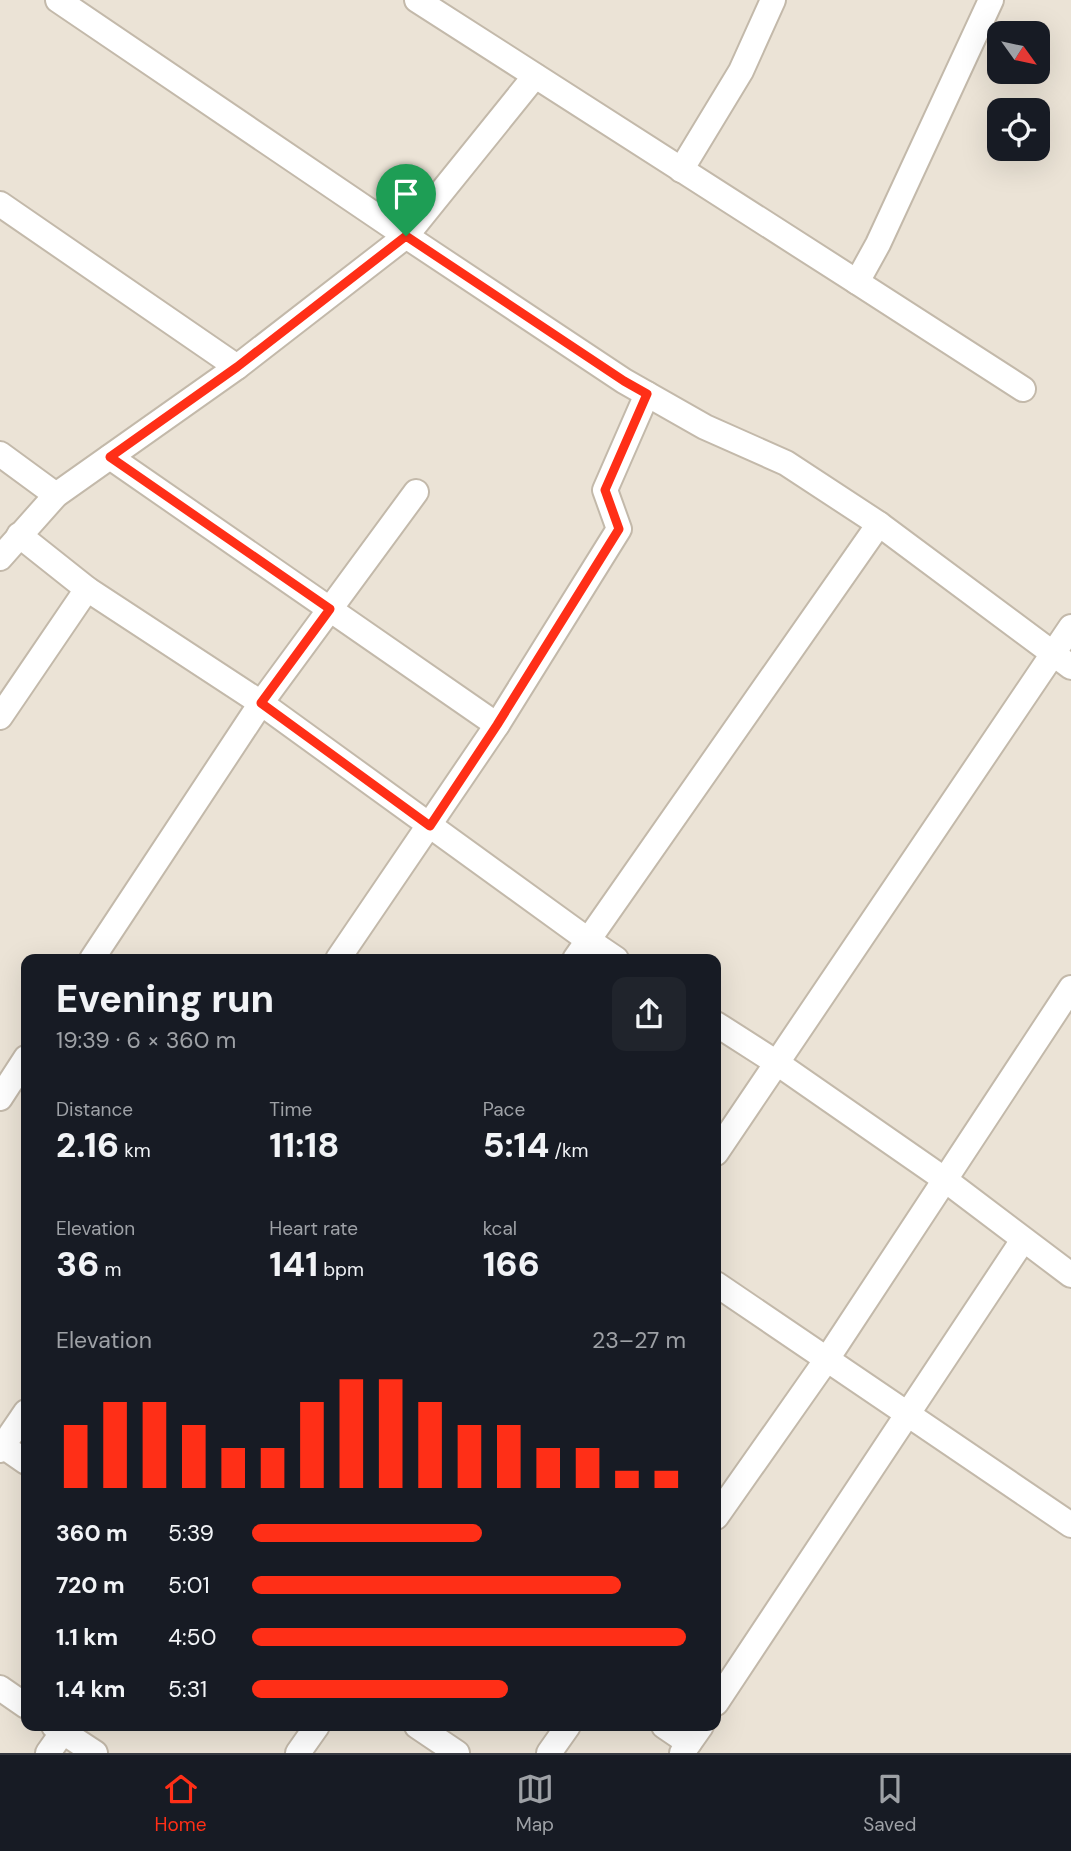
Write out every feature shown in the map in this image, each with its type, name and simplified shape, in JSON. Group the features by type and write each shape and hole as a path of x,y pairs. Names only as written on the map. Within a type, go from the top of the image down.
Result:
{"street":[{"path":"58,0 624,381 705,427 786,463 879,524 1062,661"},
{"path":"417,0 1023,390"},
{"path":"681,170 741,71 773,0"},
{"path":"857,282 878,244 990,0"},
{"path":"0,558 56,495 237,367 406,236 535,76"},
{"path":"0,204 237,367"},
{"path":"341,954 497,725 619,529 605,490 647,394"},
{"path":"0,454 56,495"},
{"path":"110,457 497,725"},
{"path":"95,954 261,703 416,492"},
{"path":"19,536 87,589 261,703 430,826 582,950 879,524"},
{"path":"0,717 87,589"},
{"path":"721,1146 1062,661 1071,627"},
{"path":"721,1510 827,1359 1071,988"},
{"path":"721,1027 944,1179 1071,1275"},
{"path":"0,1098 21,1066"},
{"path":"721,1695 1023,1240"},
{"path":"721,1287 1071,1525"},
{"path":"21,1419 1,1447 21,1459"},
{"path":"0,1688 21,1703"},
{"path":"48,1753 59,1731"},
{"path":"65,1731 95,1753"},
{"path":"298,1753 313,1731"},
{"path":"424,1731 457,1753"},
{"path":"549,1753 564,1731"},
{"path":"674,1731 691,1740"}],"shaded area":[{"path":"0,0 1071,0 1071,1753 0,1753"}],"route":[{"path":"406,236 647,394 605,490 619,529 497,725 430,826 261,703 330,609 110,457 237,367 406,236"}]}
